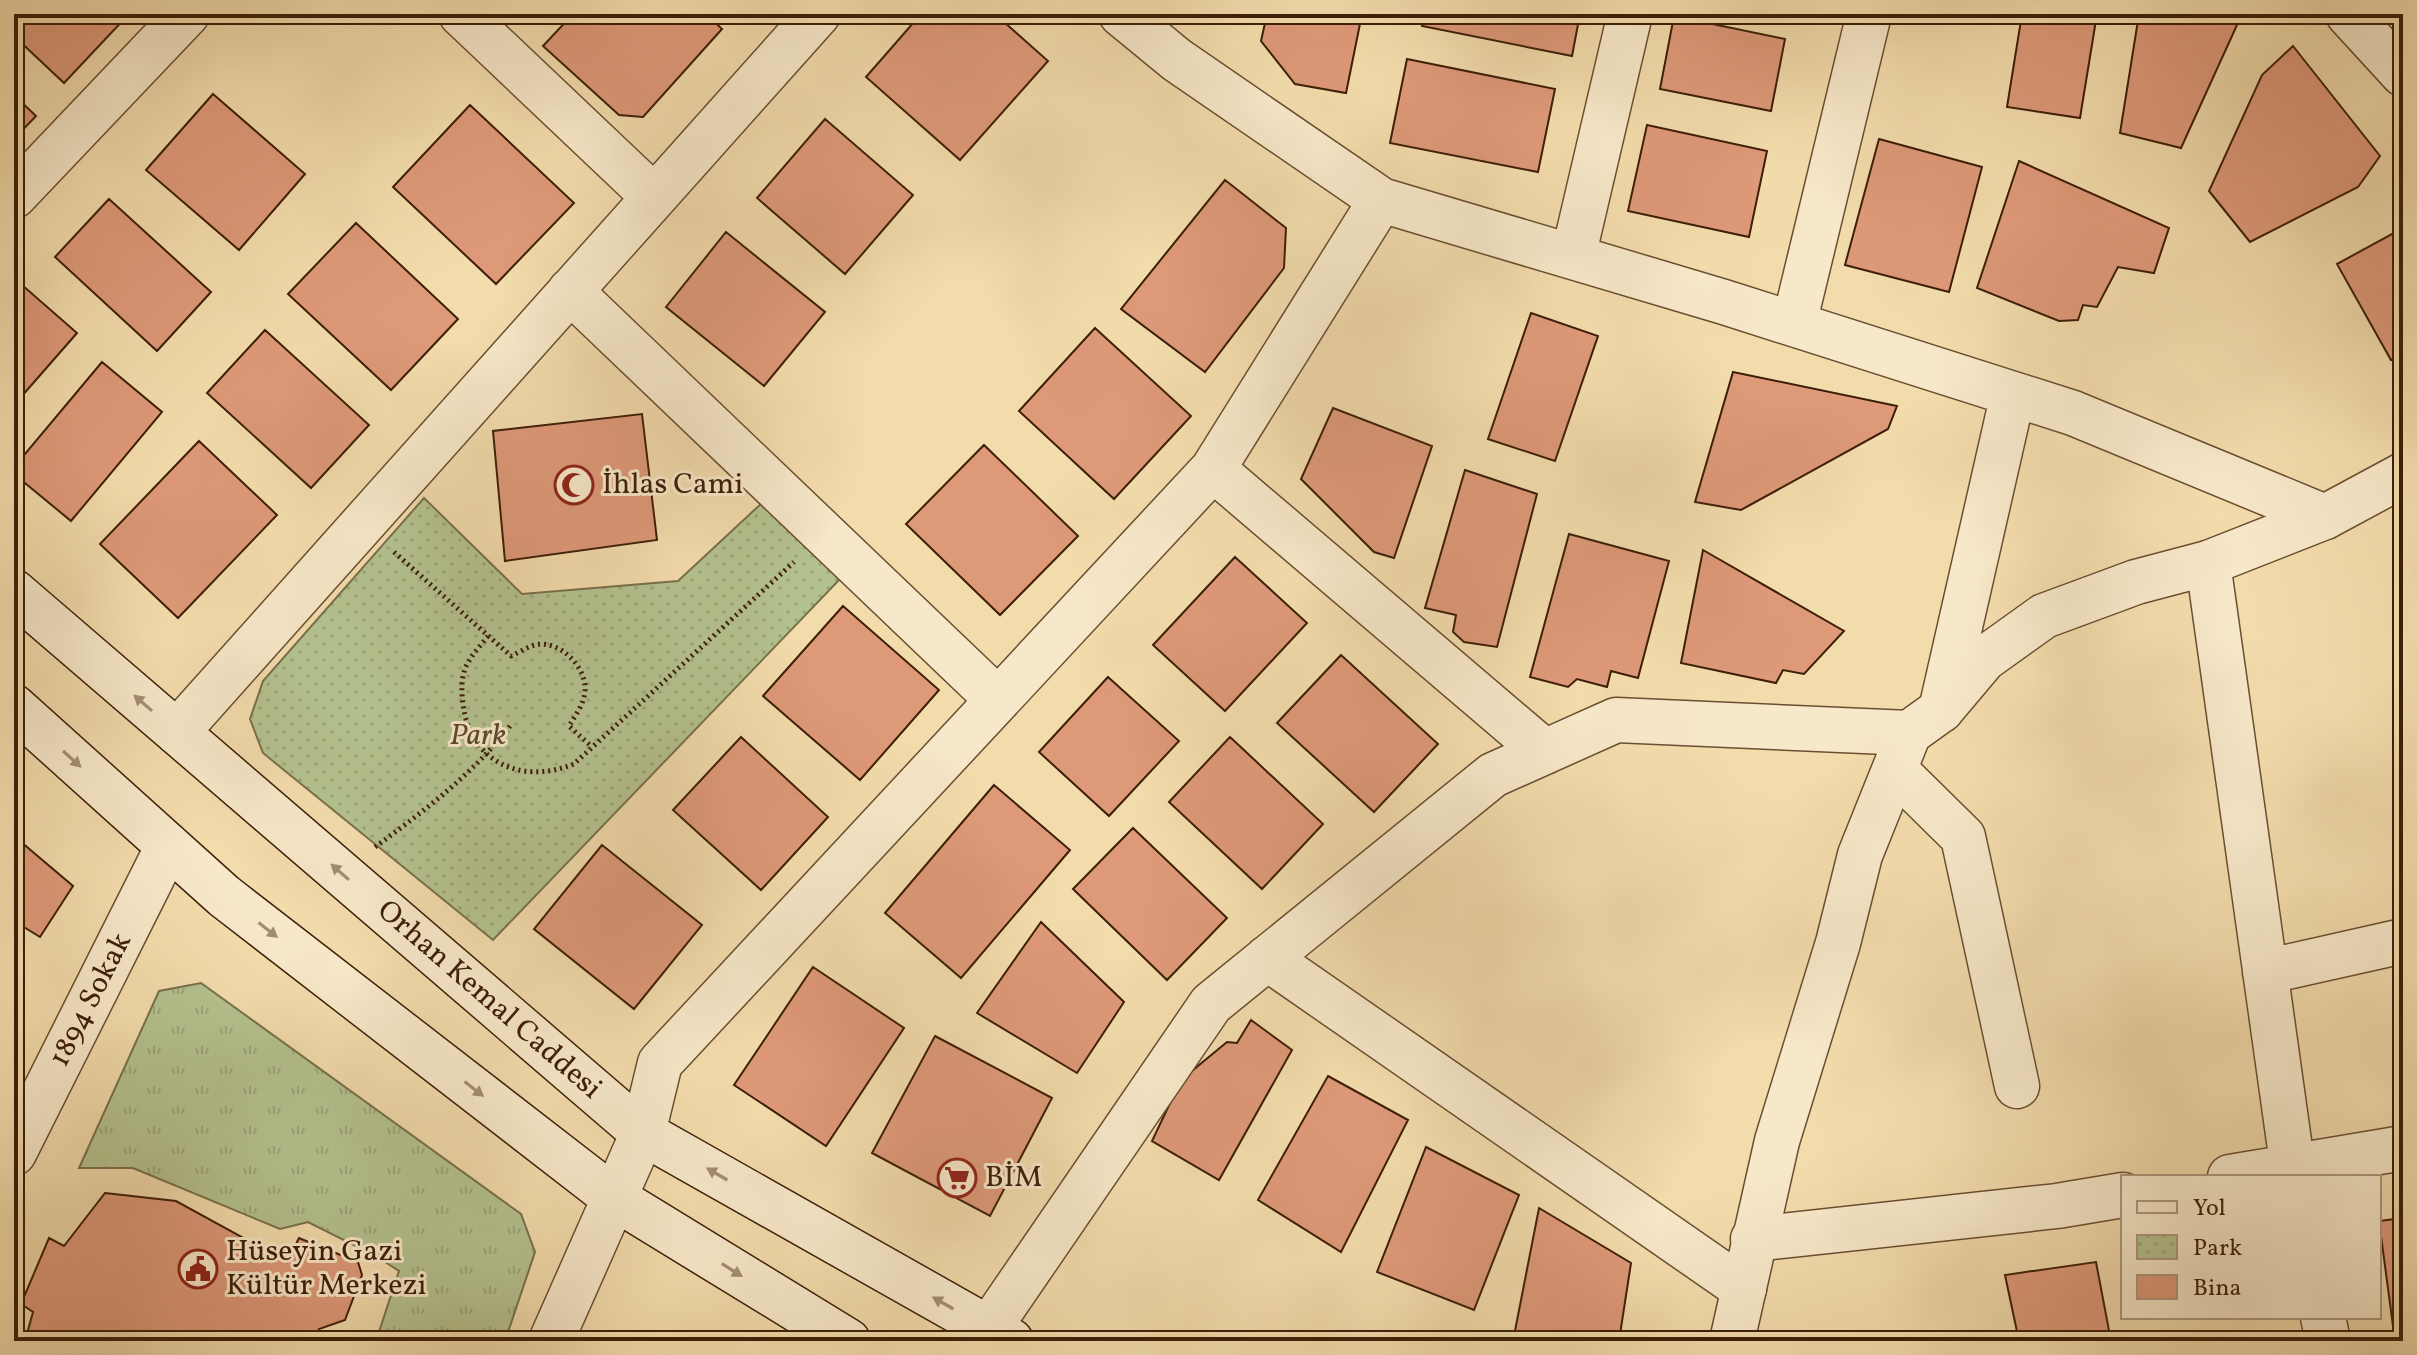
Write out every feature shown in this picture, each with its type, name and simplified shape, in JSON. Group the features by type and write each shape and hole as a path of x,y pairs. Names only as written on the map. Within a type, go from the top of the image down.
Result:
{"street":[{"path":"14,196 187,14"},
{"path":"461,14 654,197"},
{"path":"177,732 818,14"},
{"path":"1121,14 1177,60 1381,200 1794,324 2073,413 2325,517"},
{"path":"1573,257 1630,14"},
{"path":"1794,324 1869,14"},
{"path":"2348,14 2403,74"},
{"path":"551,1341 643,1133 660,1063 1213,469 1381,200"},
{"path":"570,291 998,700"},
{"path":"1732,1341 1777,1141 1838,943 1860,855 1915,737 2013,394"},
{"path":"1213,469 1545,752"},
{"path":"1915,737 1984,659 2044,616 2136,582 2208,563 2325,517 2403,475"},
{"path":"2208,563 2293,1172"},
{"name":"Orhan Kemal Caddesi","path":"14,592 643,1133 1000,1335"},
{"path":"14,707 224,896 613,1197 848,1341"},
{"path":"1000,1335 1211,1004 1493,775 1616,720 1915,737"},
{"path":"1915,737 1963,837 2017,1086"},
{"name":"1894 Sokak","path":"14,1153 168,846"},
{"path":"2265,972 2403,941"},
{"path":"1267,958 1744,1289"},
{"path":"2255,1175 2293,1172 2403,1148"},
{"path":"1753,1239 2057,1206 2121,1195"},
{"path":"2323,1319 2328,1341"}],"path":[{"path":"363,524 511,656 537,644 570,655 580,668 586,690 569,726 592,747"},
{"path":"488,636 467,662 461,688 471,735 487,755 508,768 534,774 557,771 574,764 825,535"},
{"path":"341,872 422,812 487,755 510,726"}],"green space":[{"name":"Park","path":"424,498 522,594 678,581 764,501 841,578 493,940 263,753 250,719 263,681"},
{"path":"201,983 521,1214 535,1252 505,1341 376,1341 399,1271 374,1255 308,1222 280,1229 133,1168 79,1168 159,991"}],"building":[{"path":"14,14 129,14 64,83 14,36"},
{"path":"573,14 706,14 722,29 643,117 619,115 543,46"},
{"path":"921,14 995,14 1048,61 960,160 866,77"},
{"path":"1267,14 1362,14 1346,93 1295,84 1261,41"},
{"path":"1424,14 1580,14 1572,56 1422,26"},
{"path":"2022,14 2097,14 2080,118 2007,107"},
{"path":"2139,14 2242,14 2181,148 2120,133"},
{"path":"1674,16 1785,39 1771,111 1660,89"},
{"path":"2293,46 2380,156 2358,187 2250,242 2209,191 2262,75"},
{"path":"1407,59 1555,89 1538,172 1390,143"},
{"path":"213,94 305,174 239,250 146,170"},
{"path":"14,95 36,116 14,139"},
{"path":"470,105 574,203 496,284 393,187"},
{"path":"825,119 913,195 845,274 757,198"},
{"path":"1647,125 1767,151 1749,237 1628,211"},
{"path":"1879,139 1982,167 1949,292 1845,265"},
{"path":"2019,161 2169,228 2154,273 2118,267 2097,307 2083,305 2078,320 2059,321 1977,288"},
{"path":"1225,180 1286,228 1284,268 1205,372 1121,309"},
{"path":"109,199 211,292 157,351 55,257"},
{"path":"356,223 458,319 391,390 288,294"},
{"path":"2403,228 2403,353 2391,360 2337,264"},
{"path":"726,232 825,312 764,386 666,307"},
{"path":"14,278 77,333 14,405"},
{"path":"1531,313 1598,336 1555,461 1488,439"},
{"path":"1095,328 1191,416 1114,499 1019,411"},
{"path":"265,330 369,425 311,488 207,393"},
{"path":"102,362 162,412 71,521 14,474 14,467"},
{"path":"1733,372 1897,406 1888,429 1741,510 1695,502"},
{"path":"1333,408 1432,446 1394,558 1374,552 1301,479"},
{"name":"İhlas Cami","path":"642,414 657,540 505,561 493,431"},
{"path":"199,441 277,515 178,618 100,544"},
{"path":"984,445 1078,536 1000,615 906,524"},
{"path":"1465,470 1537,494 1497,647 1464,642 1453,632 1456,615 1425,608"},
{"path":"1569,534 1669,561 1638,678 1611,671 1607,687 1577,679 1568,687 1530,677"},
{"path":"1703,550 1844,631 1804,674 1783,670 1776,683 1681,663"},
{"path":"1235,557 1307,623 1225,711 1153,645"},
{"path":"843,606 939,690 860,780 763,696"},
{"path":"1341,655 1438,744 1374,812 1277,723"},
{"path":"1108,677 1179,741 1109,816 1039,752"},
{"path":"741,737 828,817 761,890 673,810"},
{"path":"1230,737 1323,824 1262,889 1169,802"},
{"path":"994,785 1070,850 961,978 885,913"},
{"path":"1133,828 1227,918 1167,980 1073,889"},
{"path":"14,836 73,886 40,937 14,921"},
{"path":"602,845 702,925 634,1009 534,929"},
{"path":"1041,922 1124,1002 1077,1073 977,1013"},
{"path":"813,967 904,1028 826,1146 734,1085"},
{"path":"1251,1020 1292,1050 1219,1180 1152,1141 1181,1080 1227,1042 1237,1043"},
{"path":"935,1036 1052,1098 990,1216 872,1153"},
{"path":"1328,1076 1408,1120 1341,1252 1258,1200"},
{"path":"1426,1147 1519,1195 1474,1310 1377,1272"},
{"name":"Hüseyin Gazi Kültür Merkezi","path":"105,1193 176,1201 287,1262 299,1238 358,1262 362,1275 345,1320 319,1329 323,1341 25,1341 33,1312 21,1304 49,1238 64,1246"},
{"path":"1539,1208 1631,1263 1619,1341 1513,1341"},
{"path":"2403,1218 2403,1341 2395,1341 2381,1221"},
{"path":"2096,1262 2111,1341 2019,1341 2005,1275"}],"place":[{"name":"İhlas Cami","path":"574,485"},
{"name":"BİM","path":"957,1178"},
{"name":"Hüseyin Gazi Kültür Merkezi","path":"198,1269"}]}
